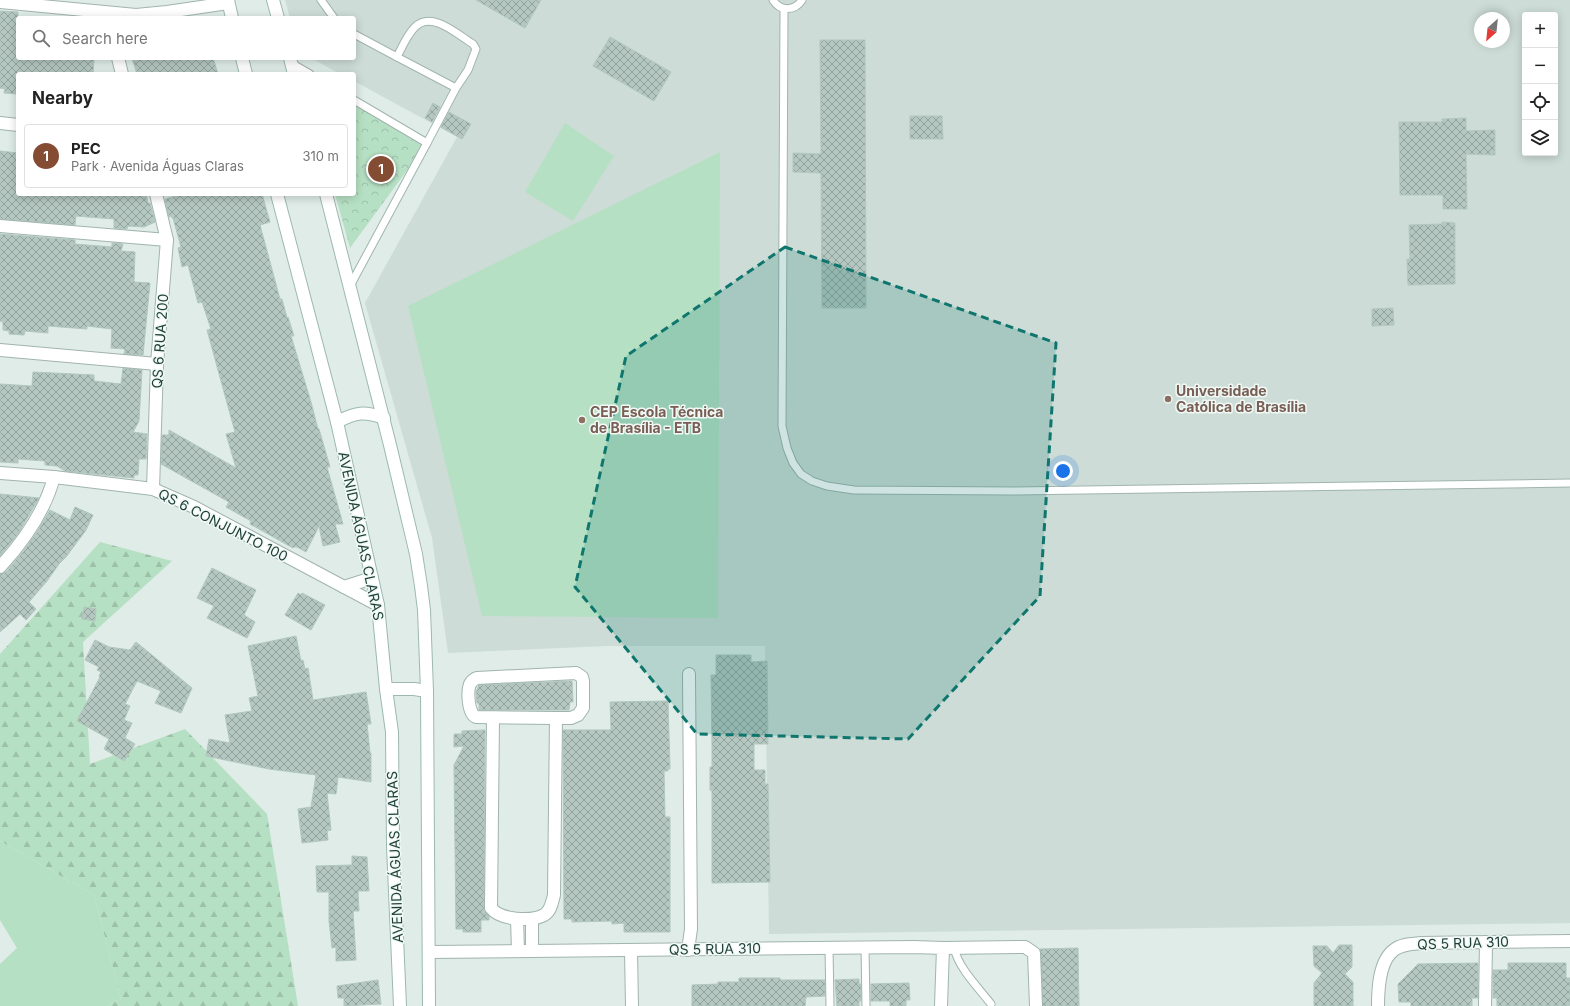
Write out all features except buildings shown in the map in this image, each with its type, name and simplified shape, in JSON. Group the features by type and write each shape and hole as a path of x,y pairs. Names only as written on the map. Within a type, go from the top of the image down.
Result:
{"street":[{"path":"273,0 277,16"},
{"path":"0,2 106,15 136,15 167,12 228,1 232,16"},
{"path":"118,60 122,72"},
{"path":"242,60 246,72"},
{"path":"0,123 16,125"},
{"name":"QS 6 RUA 200","path":"153,489 157,364 167,240 156,196"},
{"name":"AVENIDA ÁGUAS CLARAS","path":"278,196 337,422 378,606 386,689 392,732 393,846 400,1006"},
{"path":"327,196 384,418 416,554 424,610 427,691 429,1006"},
{"path":"0,226 167,240"},
{"path":"0,350 157,364"},
{"path":"337,422 348,416 361,413 370,413 384,418"},
{"name":"QS 6 CONJUNTO 100","path":"0,473 54,477 153,489 194,507 378,606"},
{"path":"0,567 17,549 36,520 49,496 54,477"},
{"path":"344,587 372,578"},
{"path":"579,674 584,681 583,708 581,712 571,718 556,718 476,718 470,713 469,688 473,680 477,678 579,674"},
{"path":"688,950 691,929 690,674"},
{"path":"386,689 414,689 427,691"},
{"path":"493,718 491,908 496,913 517,919 532,919 549,911 554,895 556,718"},
{"path":"517,919 518,951"},
{"path":"532,919 532,950"},
{"name":"QS 5 RUA 310","path":"1378,1006 1381,974 1385,961 1394,950 1402,946 1421,943 1570,941"},
{"path":"1485,1006 1486,942"},
{"name":"QS 5 RUA 310","path":"429,952 1025,947 1034,953 1036,1006"},
{"path":"941,1006 948,948"},
{"path":"631,950 632,1006"}],"lane":[{"path":"321,0 333,16"},
{"path":"773,0 784,9 792,9 802,0"},
{"path":"784,9 782,426 787,448 793,463 802,474 812,481 827,486 854,490 1013,491 1570,484"},
{"path":"350,286 456,88 468,70 476,49 473,44 440,24 434,21 426,21 416,26 397,57"},
{"path":"356,35 456,88"},
{"path":"292,65 306,72"},
{"path":"356,101 427,143"},
{"path":"829,948 830,1006"},
{"path":"866,948 866,1006"},
{"path":"948,948 956,956 962,967 990,1004"}],"highlighted area":[{"path":"785,247 1056,343 1040,596 908,739 697,734 575,587 626,356"}],"shaded area":[{"name":"Universidade Católica de Brasília","path":"285,0 1570,0 1570,923 769,934 765,646 607,646 448,653 432,538 365,303 457,137 356,82 356,72 336,72 315,60 356,60 356,16 289,16"}],"green space":[{"path":"356,101 427,143 350,248 336,196 356,196"},
{"path":"565,123 614,156 573,221 525,192"},
{"path":"720,152 718,618 482,616 408,306"},
{"path":"100,542 172,561 83,642 90,764 185,729 267,814 298,1006 107,1006 121,999 94,895 0,841 0,654"},
{"path":"0,841 94,895 121,999 107,1006 0,1006 0,964 17,948 0,920"}],"place":[{"name":"PEC","path":"381,169"},
{"name":"Universidade Católica de Brasília","path":"1168,399"},
{"name":"CEP Escola Técnica de Brasília - ETB","path":"582,420"}]}
